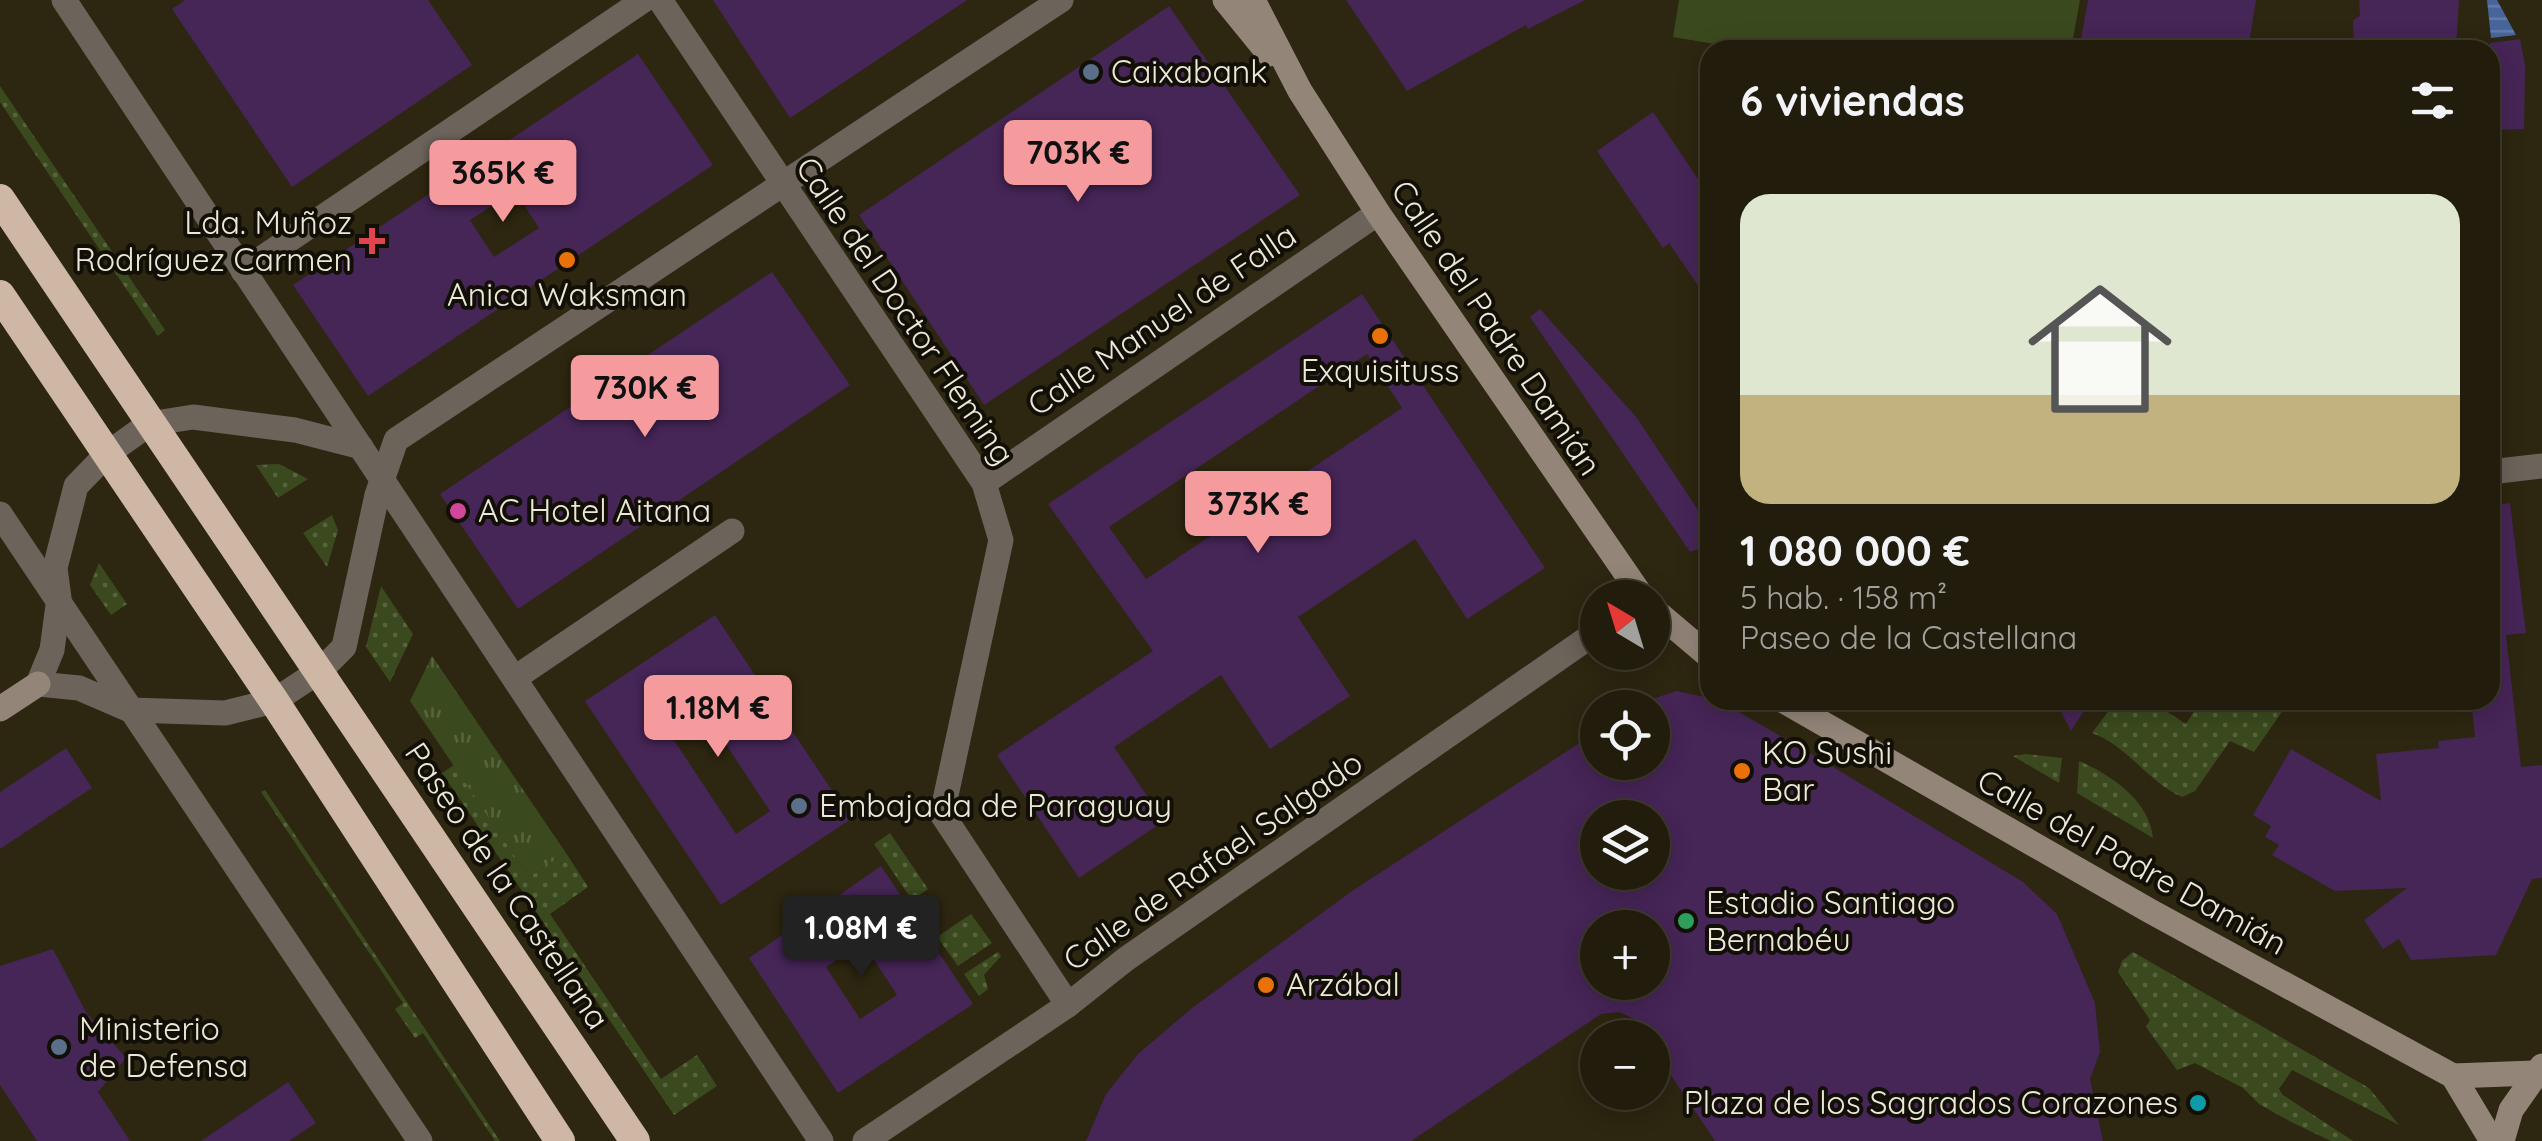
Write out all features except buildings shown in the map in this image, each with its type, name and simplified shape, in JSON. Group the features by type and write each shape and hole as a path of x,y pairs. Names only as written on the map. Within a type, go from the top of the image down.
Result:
{"highway":[{"name":"Paseo de la Castellana","path":"0,200 149,424 321,670 635,1141"},
{"path":"0,295 274,701 560,1141"}],"street":[{"path":"64,0 821,1141"},
{"path":"243,271 644,0"},
{"name":"Calle del Doctor Fleming","path":"660,0 984,483 1001,540 942,814 1068,1005"},
{"path":"38,684 79,688 130,710 225,713 274,701 321,670 344,647 382,476 396,440 1061,0"},
{"name":"Calle del Padre Damián","path":"1226,0 1300,91"},
{"name":"Calle del Padre Damián","path":"1253,0 1300,91 1378,212 1631,580"},
{"name":"Calle Manuel de Falla","path":"984,483 1378,212"},
{"path":"0,710 38,684 52,650 58,598 56,568 76,486 106,454 149,424 193,417 295,430 361,447"},
{"path":"2500,471 2542,466"},
{"path":"0,514 413,1138"},
{"path":"515,678 732,531"},
{"path":"1670,623 1700,649"},
{"name":"Calle de Rafael Salgado","path":"865,1141 1068,1005 1126,959 1580,644"},
{"name":"Calle del Padre Damián","path":"1799,710 2133,902 2453,1076"},
{"path":"2492,1141 2453,1076 2538,1070"},
{"path":"2502,1141 2512,1110 2538,1070"}],"green space":[{"path":"1679,0 2080,0 2073,40 1700,42 1673,37"},
{"path":"0,86 165,330 158,336 0,102"},
{"path":"279,464 308,479 278,498 256,465"},
{"path":"332,515 338,530 327,567 303,533"},
{"path":"99,563 127,604 111,615 90,585"},
{"path":"381,586 413,634 390,682 366,647"},
{"path":"432,656 566,853 529,877 410,701"},
{"path":"2109,710 2164,710 2186,724 2195,710 2283,710 2254,752 2230,741 2195,791 2182,797 2116,746 2092,733"},
{"path":"2013,756 2062,758 2059,783"},
{"path":"2079,761 2126,790 2144,812 2153,838 2077,793"},
{"path":"454,765 529,877 566,853 588,887 550,914 661,1079 697,1055 717,1086 674,1115 442,773"},
{"path":"265,790 500,1141 495,1141 423,1033 415,1038 395,1009 403,1003 261,792"},
{"path":"890,833 928,889 912,900 874,844"},
{"path":"971,914 992,943 958,966 937,937"},
{"path":"998,952 1001,956 984,975 988,989 979,996 964,974"},
{"path":"2133,952 2369,1088 2399,1125 2292,1070 2279,1089 2283,1095 2353,1141 2331,1141 2259,1104 2243,1088 2195,1063 2177,1070 2146,1027 2150,1020 2118,972 2122,961"}],"water":[{"path":"2487,0 2497,0 2516,35 2491,38"}],"place":[{"name":"Caixabank","path":"1091,72"},
{"name":"Lda. Muñoz Rodríguez Carmen","path":"372,241"},
{"name":"Anica Waksman","path":"567,260"},
{"name":"Exquisituss","path":"1380,336"},
{"name":"AC Hotel Aitana","path":"458,511"},
{"name":"KO Sushi Bar","path":"1742,771"},
{"name":"Embajada de Paraguay","path":"799,806"},
{"name":"Estadio Santiago Bernabéu","path":"1686,921"},
{"name":"Arzábal","path":"1266,985"},
{"name":"Ministerio de Defensa","path":"59,1047"},
{"name":"Plaza de los Sagrados Corazones","path":"2198,1103"}]}
